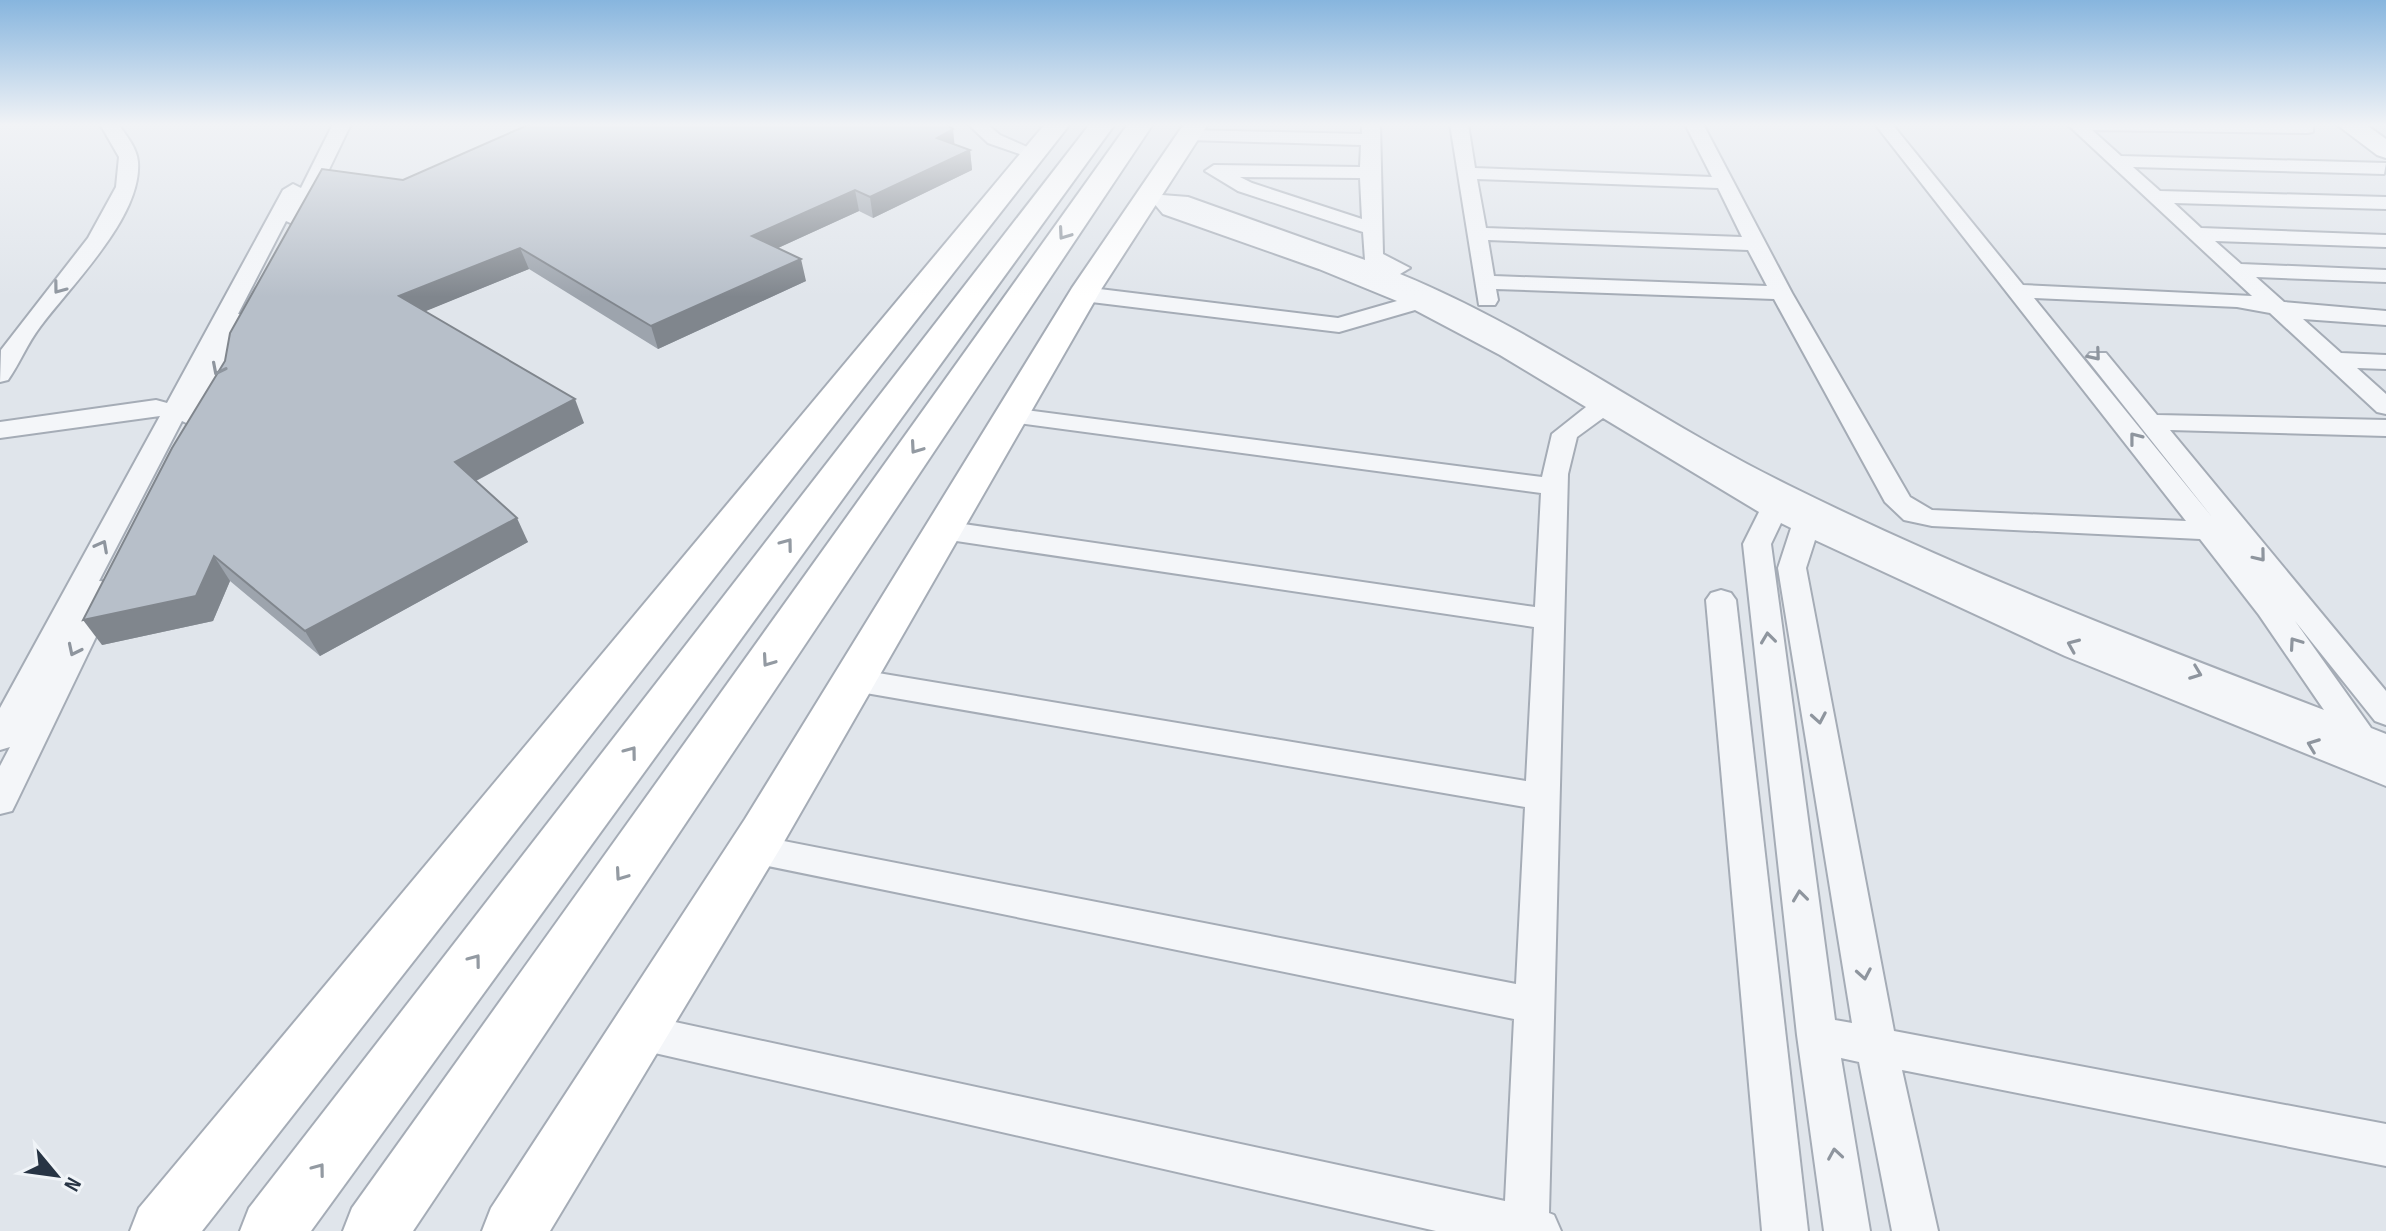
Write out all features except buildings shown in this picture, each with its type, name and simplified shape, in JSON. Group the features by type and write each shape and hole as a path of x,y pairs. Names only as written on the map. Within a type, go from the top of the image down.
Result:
{"street":[{"path":"0,337 81,232 104,194 106,181"},
{"path":"0,375 17,343 108,224 122,196 125,181"},
{"path":"0,738 157,414 292,181"},
{"path":"0,801 313,181"},
{"path":"162,1231 1050,181"},
{"path":"272,1231 1055,181"},
{"path":"375,1231 1060,181"},
{"path":"514,1231 753,849 1083,294 1164,181"},
{"path":"1234,181 1373,229"},
{"path":"1370,181 1373,257 1489,314 1798,510"},
{"path":"1468,181 1489,314"},
{"path":"1684,181 1724,183 1781,293 1899,502 1914,514 1932,518 2209,531"},
{"path":"1933,181 2151,422 2386,713"},
{"path":"1945,181 2270,608 2380,761"},
{"path":"2138,181 2386,407"},
{"path":"2155,197 2386,203"},
{"path":"1155,198 1170,210 1418,302 1798,510 2110,640 2380,761"},
{"path":"1155,198 1181,201 1333,254 1489,314"},
{"path":"1477,234 1756,244"},
{"path":"2196,234 2386,241"},
{"path":"2318,238 2363,275"},
{"path":"2236,270 2386,276"},
{"path":"1484,282 1781,293"},
{"path":"2029,291 2237,300 2310,314 2386,318"},
{"path":"1083,294 1339,325 1418,302"},
{"path":"2335,360 2386,362"},
{"path":"638,1033 1530,1230 1534,1005 1555,487 1565,434 1604,406"},
{"path":"0,442 199,408"},
{"path":"0,430 157,414"},
{"path":"1011,415 1555,487"},
{"path":"2151,422 2386,428"},
{"path":"1798,510 1757,544 1817,1035 1847,1231"},
{"path":"1798,510 1792,568 1876,1045 1915,1231"},
{"path":"943,530 1549,619"},
{"path":"1721,600 1785,1231"},
{"path":"854,680 1543,797"},
{"path":"753,849 1534,1005"},
{"path":"1817,1035 2386,1145"}]}
